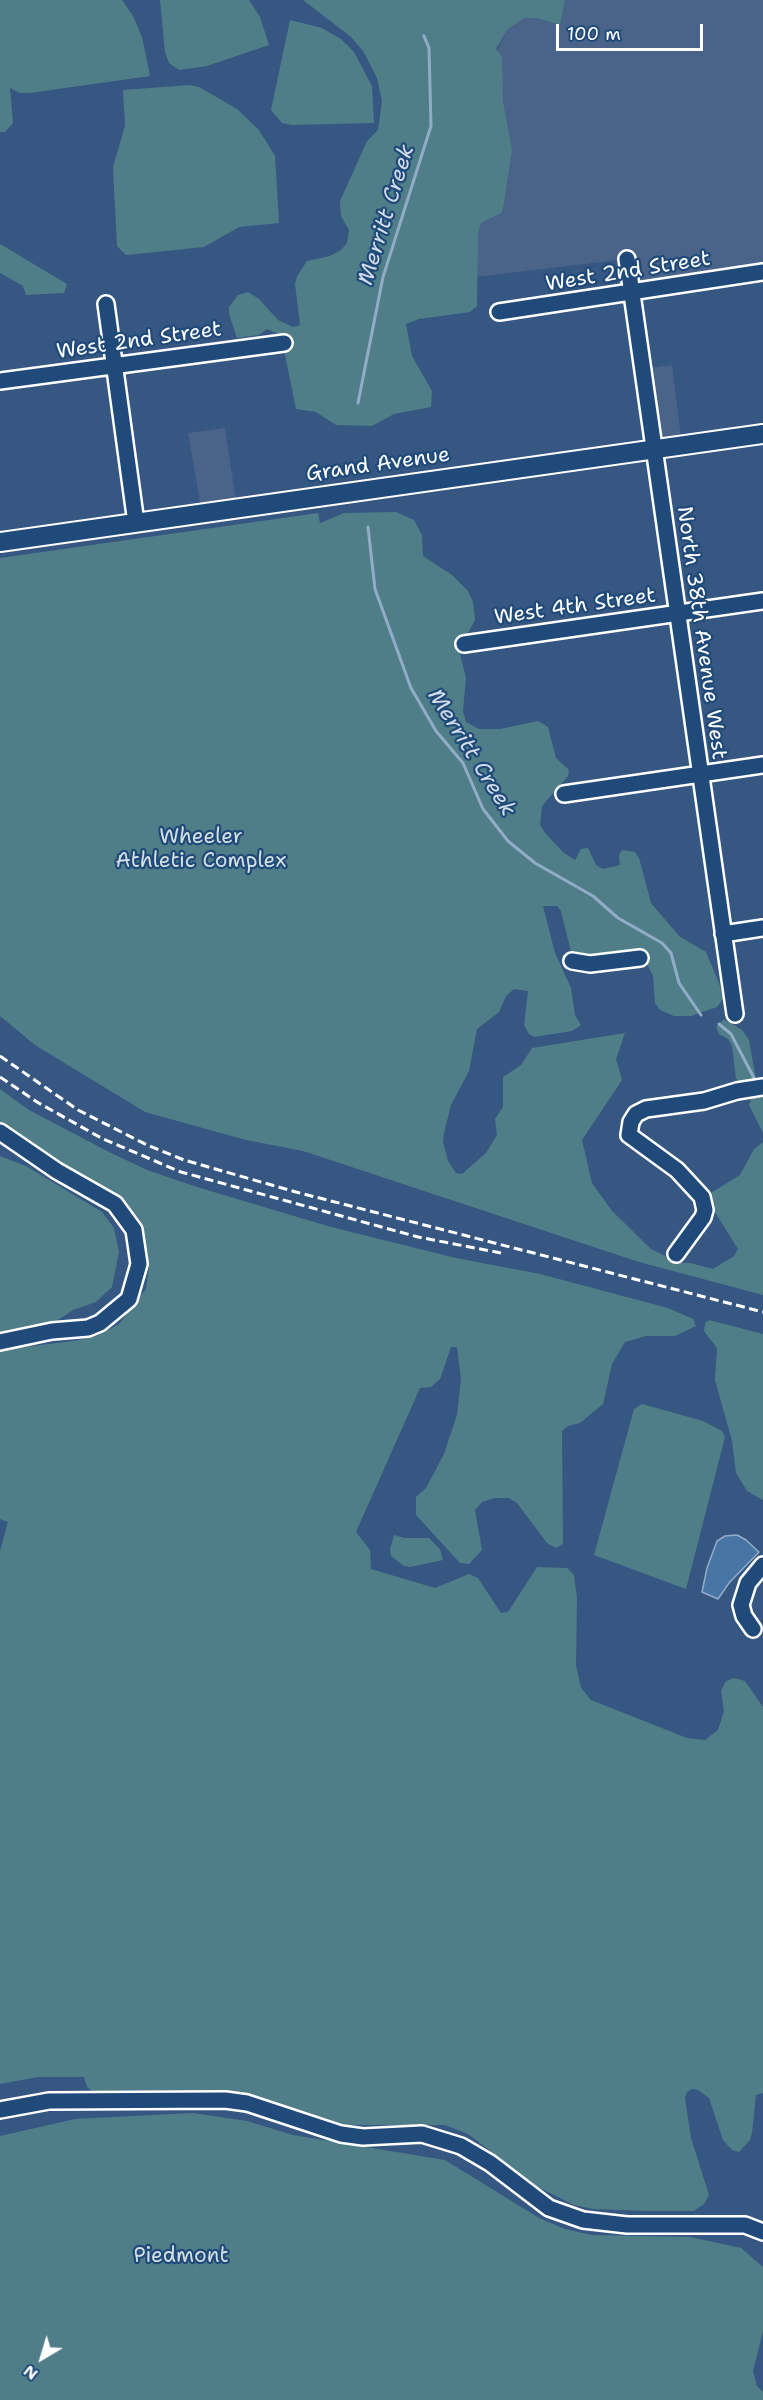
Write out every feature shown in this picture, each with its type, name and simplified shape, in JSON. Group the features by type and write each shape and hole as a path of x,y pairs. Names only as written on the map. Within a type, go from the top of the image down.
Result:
{"main road":[{"name":"Grand Avenue","path":"0,542 763,434"}],"street":[{"name":"North 38th Avenue West","path":"627,259 652,450 735,1014"},
{"name":"West 2nd Street","path":"499,312 631,294 763,272"},
{"path":"106,304 136,523"},
{"name":"West 2nd Street","path":"0,381 284,343"},
{"name":"West 4th Street","path":"464,644 763,601"},
{"path":"564,794 763,765"},
{"path":"723,934 763,928"},
{"path":"572,961 590,964 640,958"},
{"path":"676,1254 704,1217 702,1197 677,1170 629,1135 631,1122 642,1110 704,1101 737,1091 763,1087"},
{"path":"0,1132 48,1165 115,1204 134,1230 139,1264 129,1299 100,1323 88,1328 51,1331 0,1342"},
{"path":"753,1629 744,1617 742,1597 754,1574 763,1565"},
{"path":"0,2110 49,2101 225,2100 247,2103 341,2134 363,2137 422,2134 460,2146 490,2163 534,2199 573,2217 627,2226 745,2225 763,2232"}],"shaded area":[{"path":"565,0 763,0 763,272 639,293 627,259 476,277 383,277 507,30 524,18 537,18 560,25"},
{"path":"672,365 682,446 653,450 642,369"},
{"path":"225,428 237,508 202,513 188,433"},
{"path":"737,1535 759,1552 729,1583 718,1599 702,1592 707,1568 717,1541 725,1536"}],"green space":[{"path":"0,0 122,0 133,16 142,37 150,76 30,93 20,93 10,88 13,123 5,132 0,132"},
{"path":"160,0 249,0 260,17 269,45 207,66 179,70 169,63 165,52"},
{"path":"303,0 565,0 560,25 537,18 524,18 507,30 496,49 502,57 503,102 512,150 503,209 501,213 481,223 478,233 477,306 470,312 419,319 406,324 412,356 432,391 431,407 394,414 372,426 336,425 316,412 296,409 281,335 267,329 259,335 237,338 229,314 229,307 238,295 248,292 259,299 278,320 293,327 300,325 295,284 297,276 307,261 330,256 341,250 347,243 349,230 341,216 340,201 367,141 378,130 382,101 377,78 363,51 351,37"},
{"path":"290,20 322,28 341,39 354,52 372,86 374,123 292,125 282,123 271,110"},
{"path":"190,85 199,87 237,109 258,129 269,146 275,156 279,223 239,227 204,247 126,255 117,246 113,167 125,126 123,90"},
{"path":"0,244 67,284 64,293 26,295 23,286 0,273"},
{"name":"Wheeler Athletic Complex","path":"396,512 414,520 422,535 423,556 452,575 468,591 473,602 475,620 459,650 466,678 463,711 466,722 479,729 500,729 538,721 548,727 556,758 569,770 568,776 542,806 540,825 545,833 564,853 575,860 581,849 588,848 596,865 603,869 620,865 619,855 622,850 635,852 639,858 651,903 679,936 706,952 723,999 717,1007 691,1016 674,1016 660,1010 655,1003 653,976 646,962 610,961 572,956 561,911 557,906 543,906 555,953 571,988 575,1015 581,1025 572,1031 534,1037 529,1034 524,1025 528,991 514,989 506,996 499,1012 477,1029 469,1071 451,1105 444,1133 443,1142 448,1161 456,1173 462,1174 486,1153 497,1135 495,1119 503,1107 503,1077 521,1065 532,1048 625,1033 616,1059 622,1080 582,1140 592,1183 612,1211 651,1249 667,1257 673,1263 690,1263 713,1269 734,1256 738,1249 710,1204 709,1194 740,1175 754,1149 763,1142 763,1295 639,1262 303,1151 246,1140 145,1112 35,1045 0,1016 0,558 318,513 320,523 344,513"},
{"path":"724,1019 742,1030 749,1040 756,1080 741,1082 736,1079 732,1046 728,1039 719,1034 716,1027"},
{"path":"0,1089 29,1110 107,1151 147,1170 197,1187 331,1227 456,1258 540,1274 668,1308 693,1319 696,1326 675,1336 646,1336 625,1342 612,1364 603,1404 580,1423 568,1426 562,1431 563,1544 556,1548 547,1543 517,1503 509,1498 494,1498 482,1502 475,1510 482,1550 469,1564 460,1563 416,1515 416,1497 426,1488 444,1454 457,1415 461,1379 457,1347 451,1347 440,1379 431,1387 420,1388 356,1532 370,1550 371,1569 435,1588 469,1574 478,1578 501,1613 508,1612 537,1567 567,1568 574,1575 577,1598 576,1665 581,1688 591,1700 687,1738 705,1740 718,1730 724,1711 721,1690 726,1681 734,1678 745,1681 763,1707 763,2093 756,2095 750,2140 739,2152 732,2150 723,2140 709,2098 698,2090 692,2089 687,2092 685,2098 691,2138 709,2195 704,2204 694,2211 593,2209 574,2205 538,2187 468,2134 445,2125 347,2125 254,2095 224,2091 97,2095 87,2087 84,2077 38,2077 0,2084 0,1551 8,1522 0,1519 0,1350 97,1336 119,1324 146,1289 149,1268 144,1238 136,1219 123,1201 59,1165 0,1125"},
{"path":"763,1094 763,1133 749,1105 752,1097"},
{"path":"0,1156 26,1166 102,1212 114,1228 119,1252 112,1287 96,1302 73,1310 55,1322 0,1336"},
{"path":"709,1320 763,1334 763,1500 747,1491 736,1473 732,1441 715,1380 717,1348 704,1331 705,1323"},
{"path":"642,1404 703,1421 722,1431 725,1437 686,1589 594,1555 634,1409"},
{"path":"394,1535 404,1538 429,1538 440,1549 443,1560 410,1567 404,1566 391,1556 390,1549"},
{"name":"Piedmont","path":"193,2113 247,2121 293,2135 445,2160 539,2218 565,2229 592,2235 690,2237 741,2248 763,2267 763,2331 753,2371 757,2386 763,2392 763,2400 0,2400 0,2136 75,2119"}],"waterway":[{"name":"Merritt Creek","path":"358,403 383,277 431,126 429,48 424,36"},
{"name":"Merritt Creek","path":"368,527 375,589 411,688 436,731 463,763 483,809 508,841 535,863 593,896 618,918 662,943 671,953 679,983 701,1015"},
{"name":"Merritt Creek","path":"719,1024 731,1034 754,1078"}],"railway":[{"path":"0,1056 78,1110 147,1145 184,1160 296,1192 763,1312"},
{"path":"0,1077 37,1102 103,1139 181,1172 418,1237 501,1253"}]}
